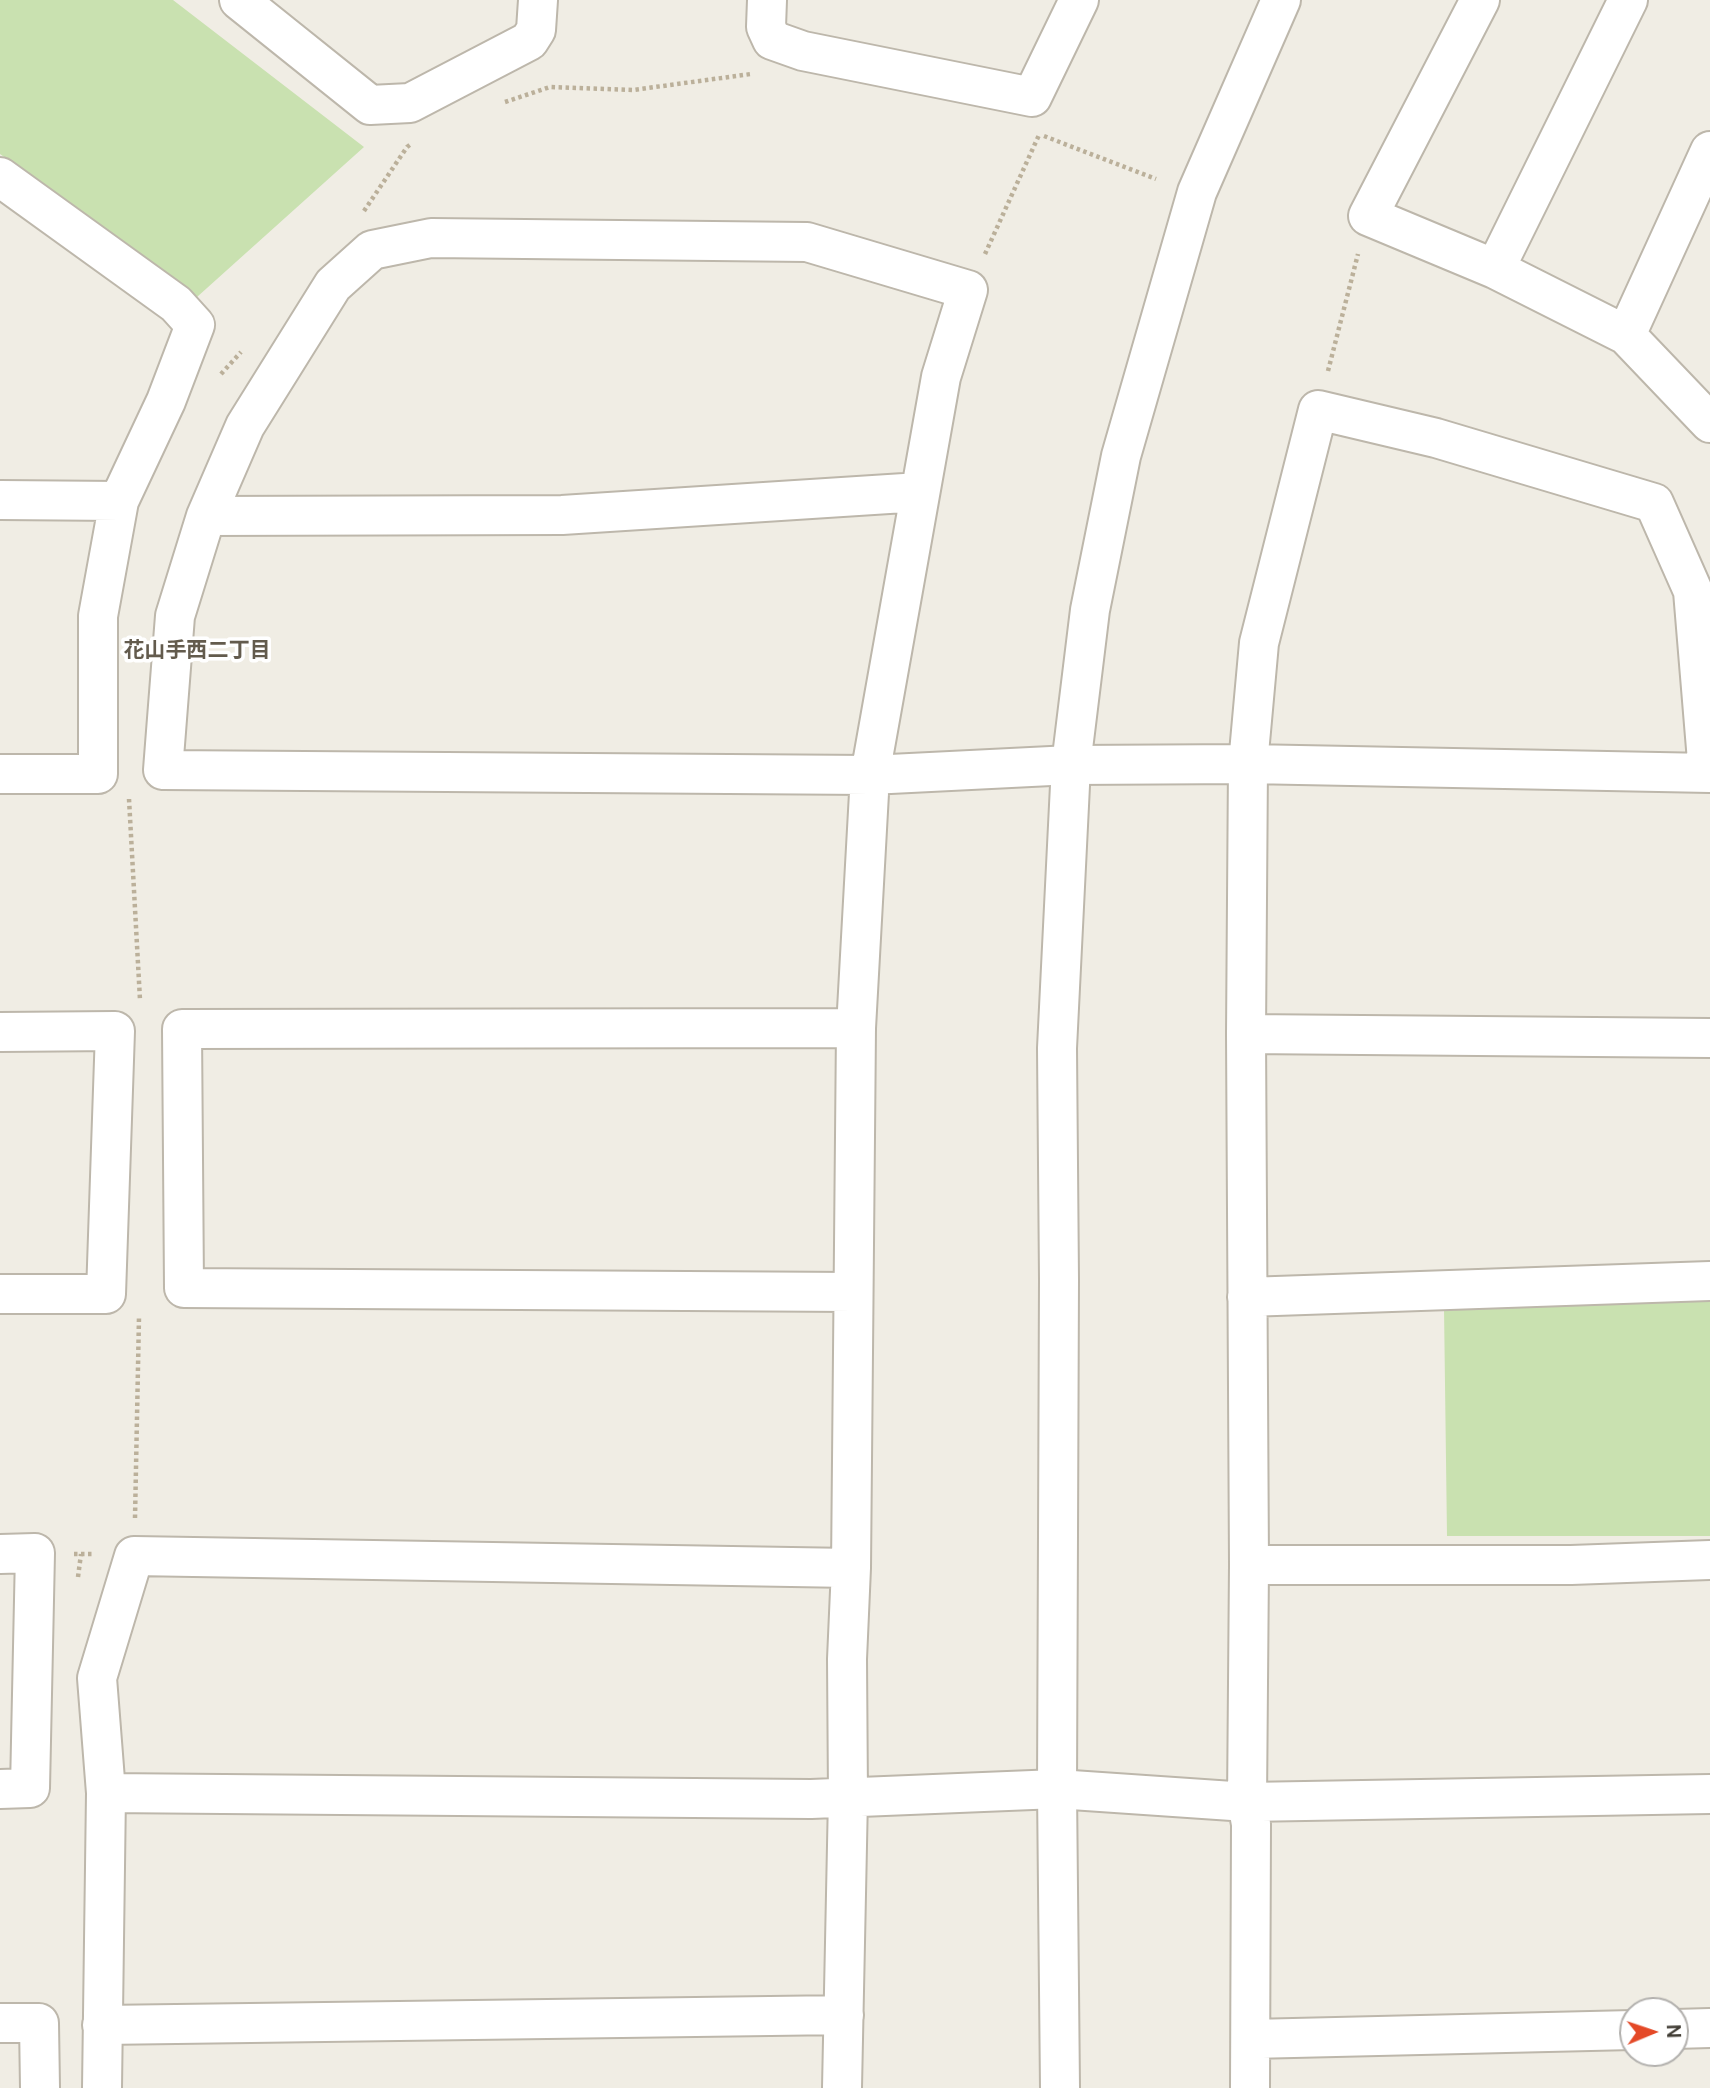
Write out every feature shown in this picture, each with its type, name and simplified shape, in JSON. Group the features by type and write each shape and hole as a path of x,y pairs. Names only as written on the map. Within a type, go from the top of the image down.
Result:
{"street":[{"path":"239,0 370,106 410,103 528,41 536,30 539,18 538,0"},
{"path":"767,0 766,27 772,40 803,51 1032,97 1079,0"},
{"path":"1060,2088 1057,1048 1071,765 1090,610 1121,456 1197,192 1280,0"},
{"path":"1479,0 1368,216 1495,269 1626,335 1710,423"},
{"path":"1495,269 1628,0"},
{"path":"1626,335 1710,151"},
{"path":"0,177 176,304 195,325 166,401 119,501 98,616 98,774 0,774"},
{"path":"842,2088 848,1797 847,1659 851,1568 856,1028 870,775 941,377 968,290 807,242 431,238 372,250 333,285 282,363 245,426 206,516 175,616 163,770 870,775 1071,765 1248,764 1709,773 1693,590 1654,503 1436,438 1318,410 1259,643 1248,764 1247,1802 1251,1824 1250,2088"},
{"path":"206,516 562,515 920,492"},
{"path":"0,500 119,501"},
{"path":"853,1292 184,1288 182,1029 856,1028"},
{"path":"0,1032 115,1031 106,1294 0,1294"},
{"path":"1246,1034 1710,1038"},
{"path":"1247,1297 1710,1281"},
{"path":"0,1789 30,1788 17,1554"},
{"path":"102,2088 106,1793 97,1678 134,1556 851,1568"},
{"path":"1249,1565 1571,1565 1710,1560"},
{"path":"106,1793 811,1799 1058,1789 1247,1802 1710,1794"},
{"path":"102,2025 844,2015"},
{"path":"0,2023 40,2023 40,2088"},
{"path":"1689,2029 1710,2028"},
{"path":"1251,2039 1619,2030"}],"path":[{"path":"504,102 551,87 634,90 757,73"},
{"path":"1026,131 1156,179"},
{"path":"968,290 1040,134"},
{"path":"361,214 407,147 417,141"},
{"path":"1318,410 1368,216"},
{"path":"212,384 247,344"},
{"path":"129,794 140,1000"},
{"path":"17,1554 134,1556 139,1311"}],"green space":[{"path":"0,0 173,0 364,147 197,297 0,154"},
{"path":"1710,1299 1710,1536 1447,1536 1444,1308"}],"district":[{"name":"花山手西二丁目","path":"197,651"}]}
